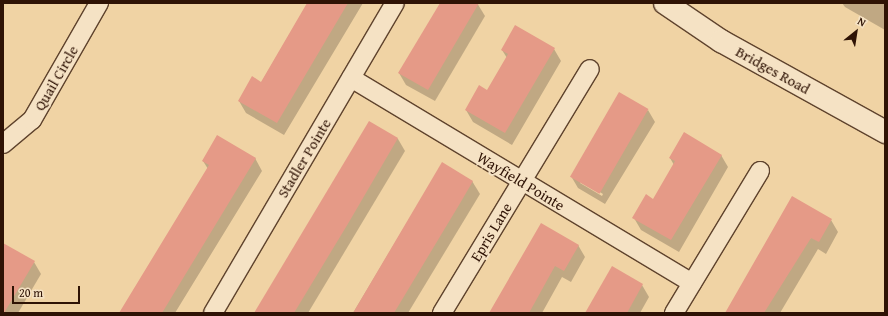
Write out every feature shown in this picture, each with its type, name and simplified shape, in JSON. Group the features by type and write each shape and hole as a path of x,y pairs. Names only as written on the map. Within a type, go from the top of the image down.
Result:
{"street":[{"name":"Quail Circle","path":"3,144 32,120 99,3"},
{"name":"Stadler Pointe","path":"213,313 395,3"},
{"name":"Bridges Road","path":"665,3 721,41 884,129"},
{"name":"Epris Lane","path":"442,313 590,69"},
{"name":"Wayfield Pointe","path":"351,78 521,182 692,283"},
{"path":"674,313 760,171"}],"building":[{"path":"307,3 348,3 277,123 238,101 252,76 261,82"},
{"path":"440,3 479,3 428,90 398,73"},
{"path":"515,25 555,48 505,133 465,110 479,85 487,90 508,54 501,50"},
{"path":"619,92 648,109 599,194 570,177"},
{"path":"369,121 398,138 349,222 294,313 254,313"},
{"path":"684,132 722,155 671,240 632,218 646,194 653,199 675,161 669,158"},
{"path":"217,135 256,158 162,313 119,313 209,165 202,161"},
{"path":"442,162 473,181 459,205 394,313 353,313"},
{"path":"792,196 832,219 819,242 811,238 764,313 725,313"},
{"path":"541,223 579,245 564,271 555,266 529,313 489,313"},
{"path":"3,243 35,261 4,313 3,313"},
{"path":"612,266 643,284 627,313 585,313"}]}
